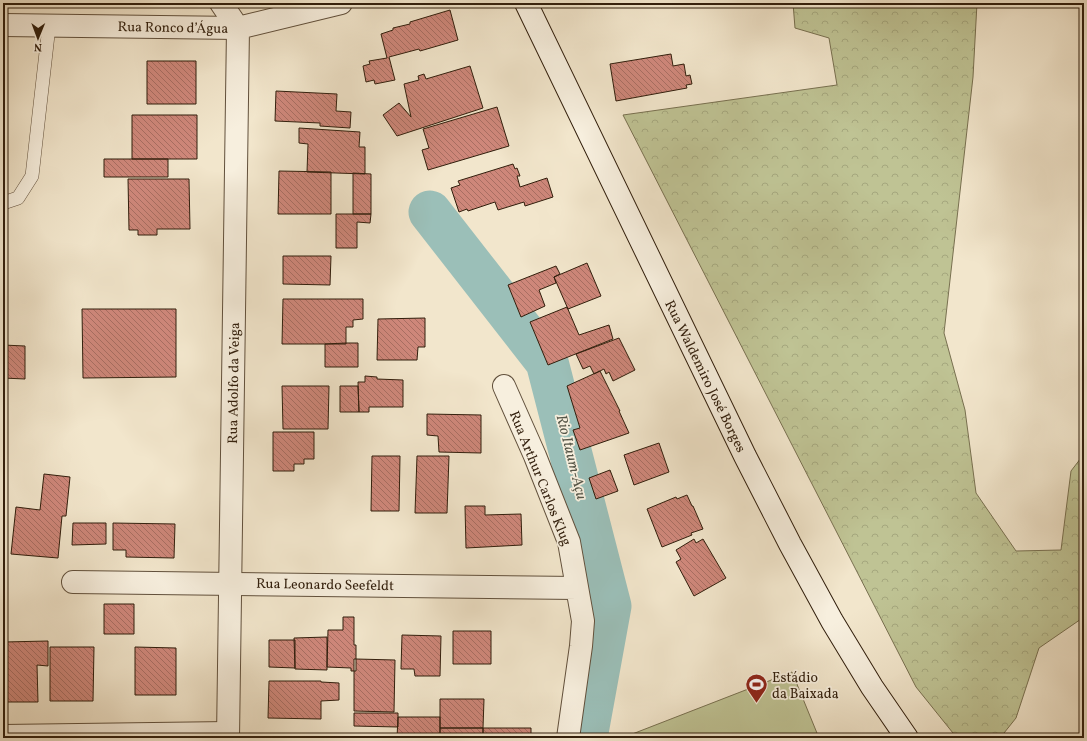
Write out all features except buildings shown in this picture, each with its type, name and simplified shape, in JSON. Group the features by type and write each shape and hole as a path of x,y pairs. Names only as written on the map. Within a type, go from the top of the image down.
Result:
{"street":[{"path":"221,3 238,28"},
{"name":"Rua Ronco d’Água","path":"3,25 238,28 341,3"},
{"name":"Rua Waldemiro José Borges","path":"526,3 745,456 832,621 872,687 907,738"},
{"name":"Rua Adolfo da Veiga","path":"228,736 238,28"},
{"name":"Rua Arthur Carlos Klug","path":"504,386 535,456 568,542 577,588 583,621 568,738"},
{"name":"Rua Leonardo Seefeldt","path":"73,582 577,588"},
{"path":"3,736 228,736"}],"lane":[{"path":"3,203 18,198 32,176 48,26"}],"green space":[{"path":"793,3 977,3 973,77 944,333 965,410 976,493 1016,551 1061,550 1071,471 1084,454 1084,617 1039,648 1016,718 1000,738 957,738 916,687 623,115 837,85 829,38 795,28"},
{"name":"Estádio da Baixada","path":"792,672 819,738 622,738"}],"waterway":[{"name":"Rio Itaum-Açu","path":"430,212 547,362 610,606 586,738"}],"place":[{"name":"Estádio da Baixada","path":"756,704"}]}
